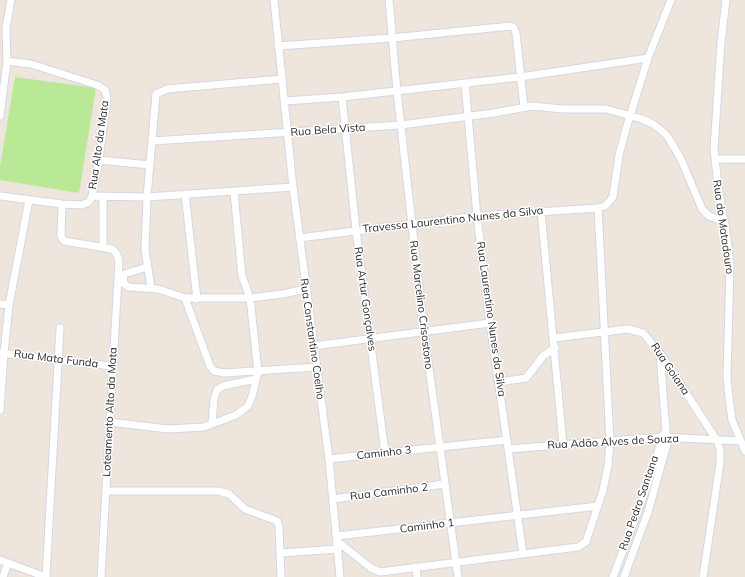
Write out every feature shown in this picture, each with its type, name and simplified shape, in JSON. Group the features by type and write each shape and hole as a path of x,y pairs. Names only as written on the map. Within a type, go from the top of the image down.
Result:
{"street":[{"path":"0,116 7,61 6,28 11,0"},
{"name":"Rua Constantino Coelho","path":"274,0 289,133 293,188 305,289 329,459 340,577"},
{"path":"389,0 397,91"},
{"path":"337,538 378,574 416,567 581,546 586,542 606,478 610,441 598,208 609,204 613,197 619,155 648,58 671,0"},
{"name":"Rua do Matadouro","path":"726,0 715,116 715,159 718,186 725,222 731,281 727,377 729,398 732,420 745,451"},
{"path":"278,46 392,38 508,25 514,28 516,33 524,107"},
{"path":"285,101 342,98 520,77 648,58"},
{"name":"Rua Alto da Mata","path":"7,61 37,66 97,85 105,90 106,94 99,160 92,196"},
{"path":"151,288 146,268 145,250 147,196 155,98 159,92 167,89 282,79"},
{"name":"Rua Laurentino Nunes da Silva","path":"465,83 477,216 490,323 517,515 524,554"},
{"name":"Rua Marcelino Crisostono","path":"397,91 424,332 458,577"},
{"name":"Rua Artur Gonçalves","path":"342,98 356,230 385,453"},
{"name":"Rua Bela Vista","path":"152,141 289,133 401,124 503,112 524,107 606,109 653,124 668,137 685,166 702,209 709,216 725,222"},
{"path":"715,159 745,159"},
{"path":"99,160 150,165"},
{"path":"0,196 82,205 89,202 92,196 147,196 293,188"},
{"path":"110,422 180,429 212,424 244,410 250,401 257,375 250,298 242,276 234,192"},
{"path":"186,194 197,298"},
{"path":"103,196 103,247"},
{"path":"0,410 2,353 9,304 29,200"},
{"path":"62,204 61,236 64,241 71,244 112,249 116,253 120,276 126,285 151,288 185,298 250,298 283,294 305,289"},
{"name":"Travessa Laurentino Nunes da Silva","path":"299,238 477,216 598,208"},
{"path":"541,211 563,444"},
{"path":"120,276 146,268"},
{"name":"Loteamento Alto da Mata","path":"101,577 112,366 120,276"},
{"path":"185,298 211,368 216,372 257,375"},
{"path":"0,304 9,304"},
{"path":"313,346 490,323"},
{"path":"0,560 46,577 57,359 60,328"},
{"name":"Rua Goiana","path":"554,338 628,329 639,331 648,336 716,439"},
{"path":"499,382 526,378 543,356 555,348"},
{"name":"Rua Mata Funda","path":"2,353 112,366"},
{"name":"Rua Pedro Santana","path":"624,577 655,491 665,453 660,353"},
{"path":"212,424 214,399 217,390 224,386 257,375 316,367"},
{"name":"Rua Adão Alves de Souza","path":"508,449 665,437 741,441"},
{"name":"Rua Pedro Santana","path":"613,577 665,437"},
{"path":"703,577 720,463 720,449 716,439"},
{"name":"Caminho 3","path":"329,459 507,440"},
{"name":"Rua Caminho 2","path":"333,499 445,484"},
{"path":"106,491 224,492 233,497 244,509 275,520 279,527 281,577"},
{"name":"Caminho 1","path":"337,538 598,506"},
{"path":"281,553 338,549"},
{"path":"3,577 8,562"},
{"path":"416,567 417,577"}],"green space":[{"path":"15,77 96,88 79,193 0,180 0,166"}]}
